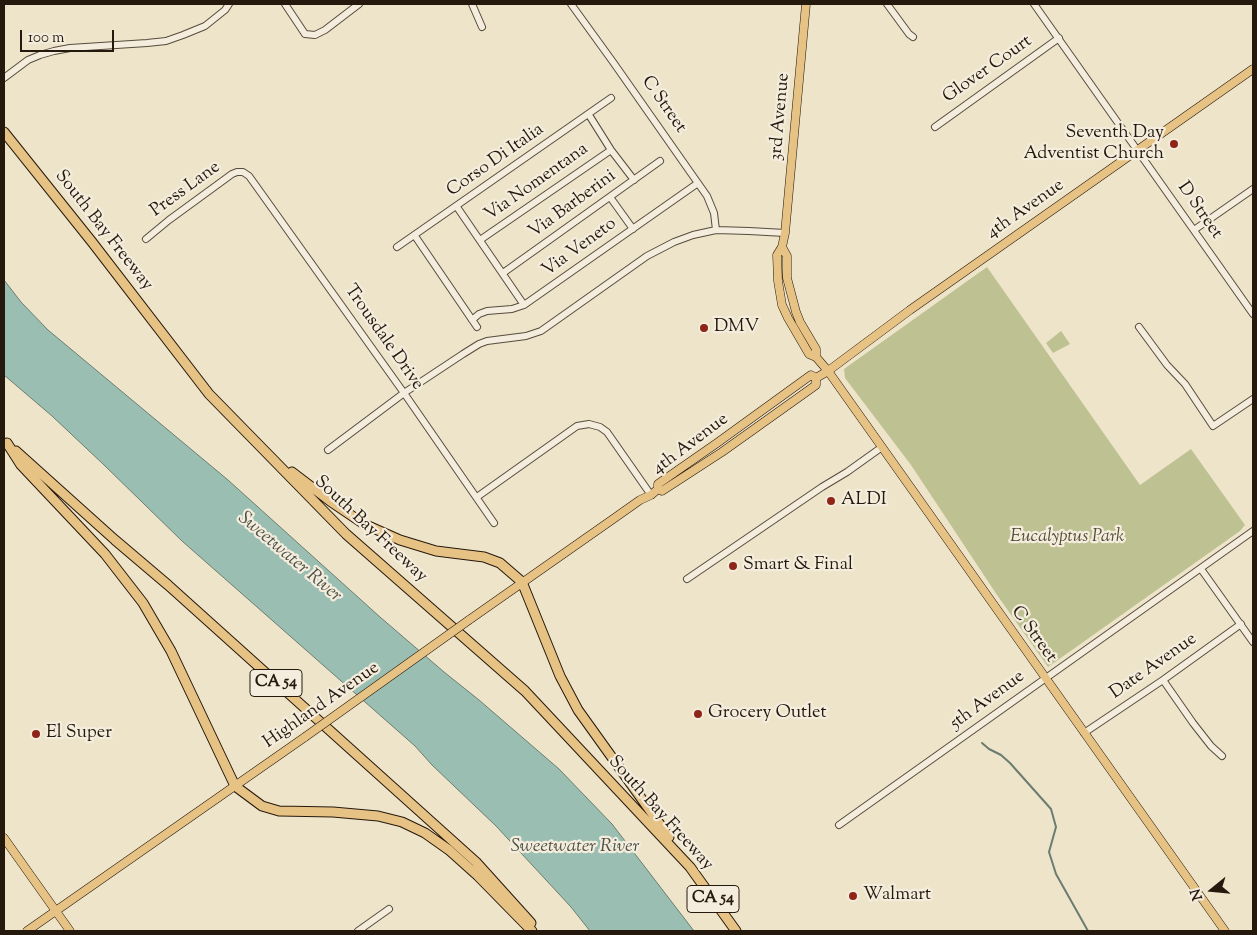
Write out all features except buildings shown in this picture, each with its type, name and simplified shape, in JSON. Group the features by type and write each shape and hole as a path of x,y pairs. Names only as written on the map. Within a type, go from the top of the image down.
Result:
{"highway":[{"name":"South Bay Freeway","path":"4,132 92,242 209,394 346,534 525,691 690,867 736,931"},
{"path":"5,442 21,465 104,554 143,604 170,651 234,786 262,806 279,811 333,812 378,816 402,822 425,832 449,850 473,872 532,931"},
{"name":"CA 54","path":"5,442 168,585 476,862 538,931"},
{"path":"270,456 364,524 400,540 436,551 484,557 500,563 522,582 560,676 578,710 690,867"}],"main road":[{"name":"3rd Avenue","path":"785,233 806,4"},
{"name":"4th Avenue","path":"634,504 651,495 658,489 658,484 718,444 811,375 816,378 828,370 918,304 1253,69"},
{"name":"C Street","path":"785,233 782,247 777,255 778,281 782,305 804,348 828,370 1224,931"},
{"name":"Highland Avenue","path":"27,931 634,504"},
{"path":"4,838 70,931"}],"street":[{"path":"4,78 28,60 54,51 70,48 147,43 183,35 205,26 230,4"},
{"path":"285,4 305,34 315,36 359,4"},
{"path":"472,4 482,27"},
{"name":"C Street","path":"571,4 614,62 707,196 712,207 716,230"},
{"path":"887,4 913,37"},
{"name":"D Street","path":"1034,4 1253,314"},
{"name":"Glover Court","path":"935,127 1058,38"},
{"name":"Corso Di Italia","path":"398,247 611,98"},
{"path":"589,115 611,150 634,180"},
{"name":"Via Nomentana","path":"480,240 611,150"},
{"name":"Via Barberini","path":"503,274 660,161"},
{"name":"Press Lane","path":"146,239 232,174 237,172 245,173"},
{"name":"Trousdale Drive","path":"245,173 255,184 404,393 494,523"},
{"name":"Via Veneto","path":"472,320 479,314 487,311 524,306 698,183"},
{"path":"1194,230 1253,189"},
{"path":"610,197 632,229"},
{"path":"457,206 524,306"},
{"path":"328,450 404,393 479,344 487,341 526,336 541,331 647,256 674,242 716,230 785,233"},
{"path":"415,236 477,327"},
{"path":"1139,327 1167,365 1185,384 1213,426 1253,399"},
{"path":"477,497 577,426 589,424 600,427 606,432 651,495"},
{"path":"687,579 882,447"},
{"name":"5th Avenue","path":"839,825 1253,532"},
{"path":"1201,569 1253,642"},
{"name":"Date Avenue","path":"1084,732 1163,680 1240,624"},
{"path":"1163,680 1211,746 1222,756"},
{"path":"358,931 389,910"}],"green space":[{"name":"Eucalyptus Park","path":"987,267 1140,485 1191,449 1245,525 1240,531 1048,667 997,595 911,465 845,378 844,369"},
{"path":"1061,331 1070,344 1053,353 1046,343"}],"water":[{"name":"Sweetwater River","path":"4,280 21,302 48,330 228,480 380,617 559,769 612,824 694,931 590,931 571,907 496,826 432,765 415,746 182,541 52,416 4,375"}],"waterway":[{"path":"982,743 1010,763 1051,809 1056,827 1049,852 1056,874 1088,931"}],"place":[{"name":"Seventh Day Adventist Church","path":"1174,144"},
{"name":"DMV","path":"704,328"},
{"name":"ALDI","path":"831,501"},
{"name":"Smart & Final","path":"733,566"},
{"name":"Grocery Outlet","path":"698,714"},
{"name":"El Super","path":"36,734"},
{"name":"Walmart","path":"853,896"}]}
